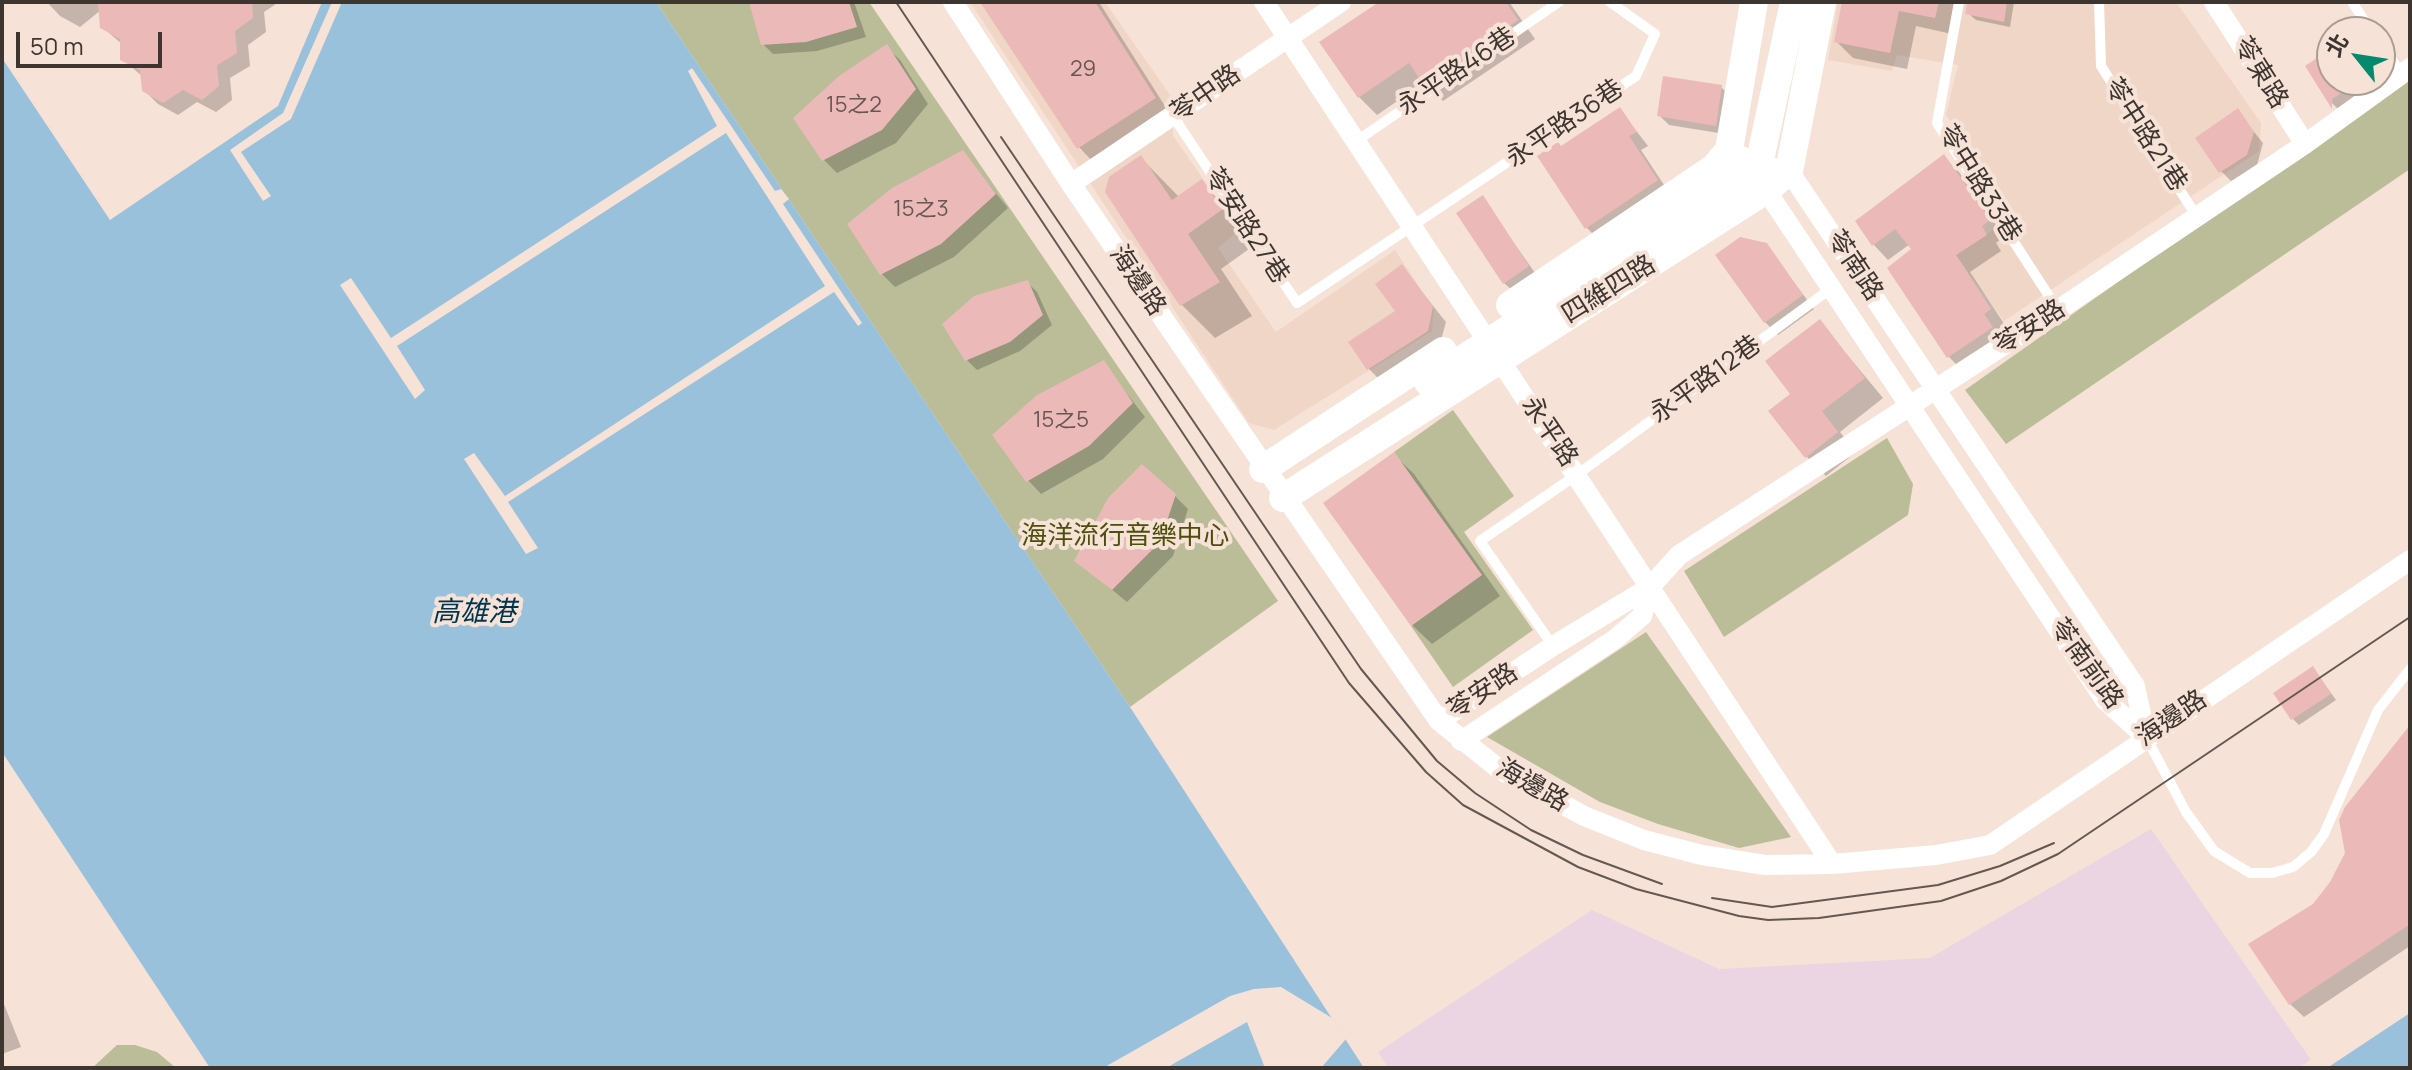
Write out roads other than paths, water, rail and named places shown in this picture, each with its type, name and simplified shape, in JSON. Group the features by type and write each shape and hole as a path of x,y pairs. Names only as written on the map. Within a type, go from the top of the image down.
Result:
{"street":[{"name":"海邊路","path":"953,2 1273,484 1439,721 1461,741 1532,788 1584,816 1644,840 1702,855 1765,865 1832,864 1969,852 1990,845 2410,560"},
{"name":"永平路","path":"1264,2 1410,228 1578,474 1832,864"},
{"name":"苓中路","path":"1071,184 1341,2"},
{"path":"1729,150 1754,2"},
{"path":"1762,178 1794,2"},
{"path":"1789,171 1822,2"},
{"name":"苓東路","path":"2214,2 2305,144"},
{"name":"苓安路","path":"1439,721 1650,587 1679,555 1936,386 2058,310 2305,144 2406,71"},
{"name":"苓南路","path":"1729,150 1762,178 1911,403"},
{"name":"四維四路","path":"1273,484 1488,343 1715,167 1729,150"},
{"name":"苓南路","path":"1789,171 1936,386"},
{"name":"四維四路","path":"1273,484 1488,343 1762,178 1789,171"},
{"name":"苓南前路","path":"1936,386 2135,686 2146,737"},
{"name":"苓南前路","path":"1911,403 2105,700 2146,737"},
{"name":"苓安路","path":"1461,741 1615,639 1642,616 1650,587"}],"lane":[{"name":"永平路46巷","path":"1355,142 1559,2"},
{"name":"永平路36巷","path":"1410,228 1636,76 1655,34 1610,2"},
{"name":"苓中路33巷","path":"1959,2 1937,123 2058,310"},
{"name":"苓中路21巷","path":"2099,2 2101,66 2197,217"},
{"name":"苓安路27巷","path":"1173,116 1297,303 1410,228"},
{"name":"永平路12巷","path":"1553,646 1480,541 1578,474 1833,287"},
{"path":"2146,737 2186,812 2214,851 2230,864 2250,873 2272,873 2293,867 2311,852 2324,834 2371,724 2410,669"}],"water":[{"name":"高雄港","path":"322,2 656,2 1130,707 1364,1068 210,1068 2,752 2,58 110,220 278,106"},
{"path":"2410,1013 2410,1068 2327,1068"}],"tram line":[{"path":"896,2 1349,683 1426,772 1463,805 1578,867 1636,889 1739,916 1768,920 1819,918 1941,901 2001,881 2058,854 2410,617"},
{"path":"1001,137 1361,669 1437,761 1475,793 1531,830 1583,855 1662,884"},
{"path":"1712,898 1772,907 1938,885 2000,866 2054,843"}],"park label":[{"name":"海洋流行音樂中心","path":"1125,537"}]}
